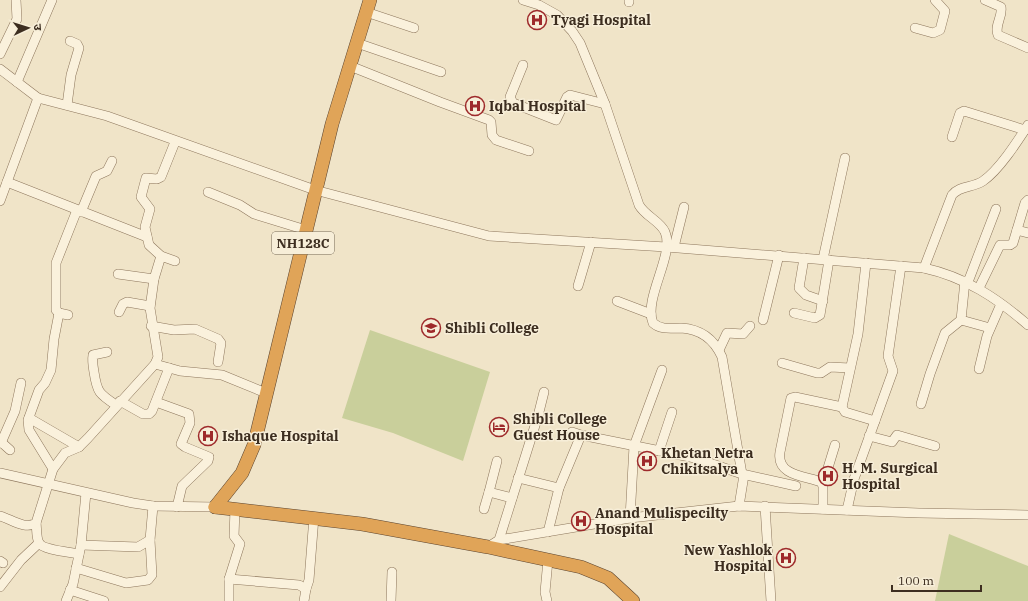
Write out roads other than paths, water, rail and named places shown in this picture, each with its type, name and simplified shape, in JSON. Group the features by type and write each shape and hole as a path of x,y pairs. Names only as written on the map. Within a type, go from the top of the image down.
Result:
{"highway":[{"name":"NH128C","path":"215,507 249,460 332,124 368,6"},
{"path":"233,484 235,509"},
{"path":"215,507 314,517 494,544 548,560 597,572 608,578 628,598"}],"street":[{"path":"0,54 17,19 16,0"},
{"path":"17,82 52,0"},
{"path":"523,0 549,10 562,19 572,31 587,59 606,104 639,205 643,212 663,229 670,247"},
{"path":"915,28 933,33 940,30 945,11 935,0"},
{"path":"985,0 1001,7 1001,14 996,29 998,35 1028,48"},
{"path":"368,6 414,28"},
{"path":"67,104 71,75 79,48 77,44 70,41"},
{"path":"357,43 441,72"},
{"path":"350,66 488,120 491,122 492,135 496,140 529,151"},
{"path":"523,66 510,97 513,103 556,120 567,97 570,95 606,104"},
{"path":"0,69 38,98 67,104 107,116 175,142 315,190 489,236 670,247 924,268 967,282 978,288 1028,325"},
{"path":"0,201 38,98"},
{"path":"924,268 952,195 959,188 979,183 986,178 1006,156 1027,127 964,110 960,113 952,137"},
{"path":"175,142 162,177 158,179 146,178 141,194 142,200 150,209 145,227 152,250 161,256 176,261"},
{"path":"794,313 817,318 820,315 823,300 826,259 845,158"},
{"path":"53,469 29,430 29,418 39,390 45,383 51,370 54,338 64,314 55,307 56,263 96,176 107,171 112,161"},
{"path":"7,182 147,237"},
{"path":"208,192 240,205 254,214 306,230"},
{"path":"978,288 999,246 1003,243 1012,244 1025,203 1028,200"},
{"path":"684,206 670,247 651,314 653,323 656,326 690,329 700,332 715,344 719,350 726,372 742,474 744,475 739,506"},
{"path":"921,404 945,333 961,320 967,282 996,209"},
{"path":"1017,230 1028,233"},
{"path":"578,286 590,242"},
{"path":"150,540 138,547 80,549 44,548 39,543 36,523 53,469 65,453 79,447 155,364 158,357 151,326 150,306 154,279 161,256"},
{"path":"763,320 779,256"},
{"path":"804,258 799,288 806,295 823,300"},
{"path":"866,264 858,334 842,407 845,412 875,421"},
{"path":"847,510 854,479 893,371 888,356 901,266"},
{"path":"118,274 154,279"},
{"path":"616,300 651,314"},
{"path":"119,312 123,304 127,302 150,306"},
{"path":"979,369 990,328 1001,304"},
{"path":"961,320 990,328"},
{"path":"151,326 174,330 192,328 218,339 221,343 218,362"},
{"path":"719,350 727,333 743,334 750,326"},
{"path":"107,352 93,355 92,362 96,388 103,397 143,414 151,413 169,368"},
{"path":"782,363 817,373 821,373 830,367 850,368"},
{"path":"155,364 196,373 222,375 266,393"},
{"path":"630,518 634,446 662,370"},
{"path":"10,450 0,442 15,410 21,383"},
{"path":"494,544 512,498 544,392"},
{"path":"823,484 818,481 800,477 781,464 780,458 790,401 791,398 795,397 842,407"},
{"path":"156,402 189,414 190,423 181,444 209,457 208,461 182,486 177,507"},
{"path":"659,451 672,412"},
{"path":"29,418 79,447"},
{"path":"572,432 695,458 742,474 796,486"},
{"path":"548,532 559,488 581,435"},
{"path":"870,436 892,442 897,435 935,446"},
{"path":"823,509 823,484 835,445"},
{"path":"484,509 497,461"},
{"path":"0,473 47,485 153,506 215,507"},
{"path":"518,478 559,488"},
{"path":"489,492 512,498"},
{"path":"66,601 80,549 86,493"},
{"path":"76,568 126,583 148,580 152,575 150,540 153,506"},
{"path":"494,544 548,532 630,518 739,506 919,513 1028,515"},
{"path":"765,506 771,601"},
{"path":"229,601 229,579 240,544 234,536 235,509"},
{"path":"0,516 15,523 28,525 36,523"},
{"path":"304,601 306,589 309,583 314,517"},
{"path":"0,587 21,560 39,543"},
{"path":"547,601 545,592 548,560"},
{"path":"391,601 392,572"},
{"path":"229,579 293,584 304,586 306,589"},
{"path":"70,590 104,601"}],"place":[{"name":"Tyagi Hospital","path":"537,20"},
{"name":"Iqbal Hospital","path":"475,106"},
{"name":"Shibli College","path":"431,328"},
{"name":"Shibli College Guest House","path":"499,427"},
{"name":"Ishaque Hospital","path":"208,436"},
{"name":"Khetan Netra Chikitsalya","path":"647,461"},
{"name":"H. M. Surgical Hospital","path":"828,476"},
{"name":"Anand Mulispecilty Hospital","path":"581,521"},
{"name":"New Yashlok Hospital","path":"786,558"}]}
